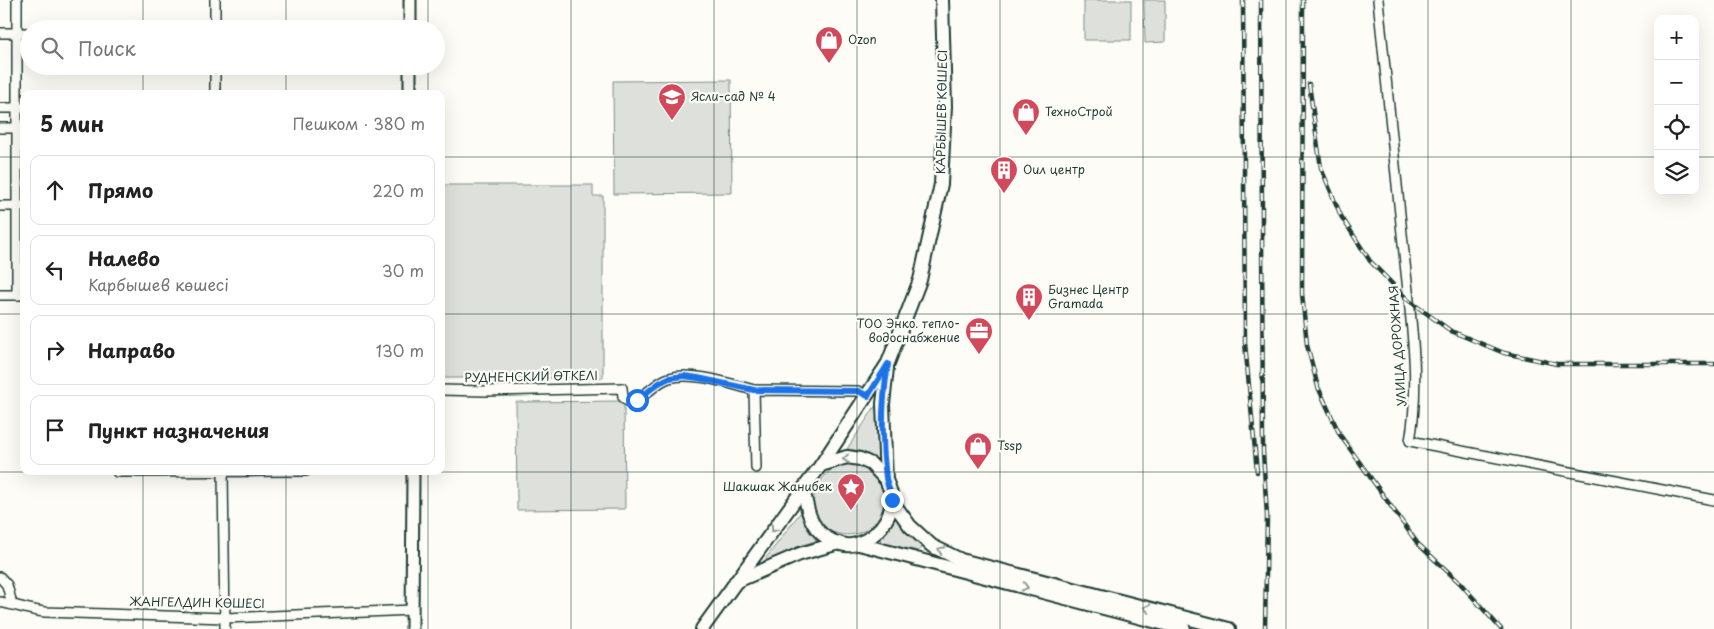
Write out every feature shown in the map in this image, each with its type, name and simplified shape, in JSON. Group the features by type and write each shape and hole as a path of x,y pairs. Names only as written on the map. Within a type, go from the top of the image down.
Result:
{"main road":[{"name":"КАРБЫШЕВ КӨШЕСІ","path":"821,465 888,364 920,280 941,184 944,106 942,0"},
{"path":"888,364 883,404 886,480 892,500 910,526 932,546 961,560 1228,629"},
{"path":"702,629 821,465 847,457 860,458 871,464 886,480"},
{"path":"803,489 813,523 820,534 839,543 859,544 1184,629"},
{"path":"859,544 883,526 892,500"},
{"path":"735,582 800,554 839,543"}],"street":[{"path":"0,294 20,295 20,108 17,0"},
{"path":"215,0 215,20"},
{"path":"410,0 410,20"},
{"name":"УЛИЦА ДОРОЖНАЯ","path":"1378,0 1415,386 1414,416 1410,441 1714,500"},
{"path":"0,33 17,33"},
{"path":"215,75 215,90"},
{"path":"410,75 410,90"},
{"path":"0,108 20,108"},
{"path":"0,128 20,128"},
{"path":"0,206 20,206"},
{"name":"РУДНЕНСКИЙ ӨТКЕЛІ","path":"445,390 622,388 623,397 628,402 640,399 659,383 669,378 684,376 754,390"},
{"path":"756,468 754,390 858,391 868,396"},
{"path":"223,475 225,629"},
{"path":"412,475 412,629"},
{"path":"0,577 7,584 12,604"},
{"name":"ЖАНГЕЛДИН КӨШЕСІ","path":"0,602 12,604 25,610 45,612 225,618 412,610"}],"shaded area":[{"path":"1084,0 1131,0 1131,40 1084,40"},
{"path":"1144,0 1165,0 1165,42 1145,43"},
{"path":"731,80 732,193 614,194 613,81"},
{"path":"445,185 593,185 593,196 603,196 603,378 445,378"},
{"path":"624,401 625,509 517,510 516,402"},
{"path":"876,405 878,460 863,452 847,449"},
{"path":"844,463 861,465 884,488 884,503 876,522 860,533 851,535 832,532 823,526 817,518 814,508 816,489 821,480 835,467"},
{"path":"800,513 818,540 763,562"},
{"path":"895,515 924,543 921,549 918,551 875,541"}],"railway":[{"path":"1243,0 1245,343 1257,472"},
{"path":"1261,0 1263,452 1267,516 1265,629"},
{"path":"1303,0 1302,293 1307,345 1318,387 1340,435 1418,544 1460,583 1501,629"},
{"path":"1309,84 1321,168 1341,216 1370,261 1408,300 1451,331 1504,353 1557,364 1714,364"}],"place":[{"name":"Ozon","path":"829,64"},
{"name":"Ясли-сад № 4","path":"672,121"},
{"name":"ТехноСтрой","path":"1026,136"},
{"name":"Оил центр","path":"1004,194"},
{"name":"Бизнес Центр Gramada","path":"1029,321"},
{"name":"ТОО Энко. тепло- водоснабжение","path":"979,355"},
{"name":"Tssp","path":"978,470"},
{"name":"Шакшак Жанибек","path":"851,511"}],"route":[{"path":"637,400 659,383 669,378 684,376 754,390 858,391 868,396 888,364 883,404 886,480 892,500"}]}
